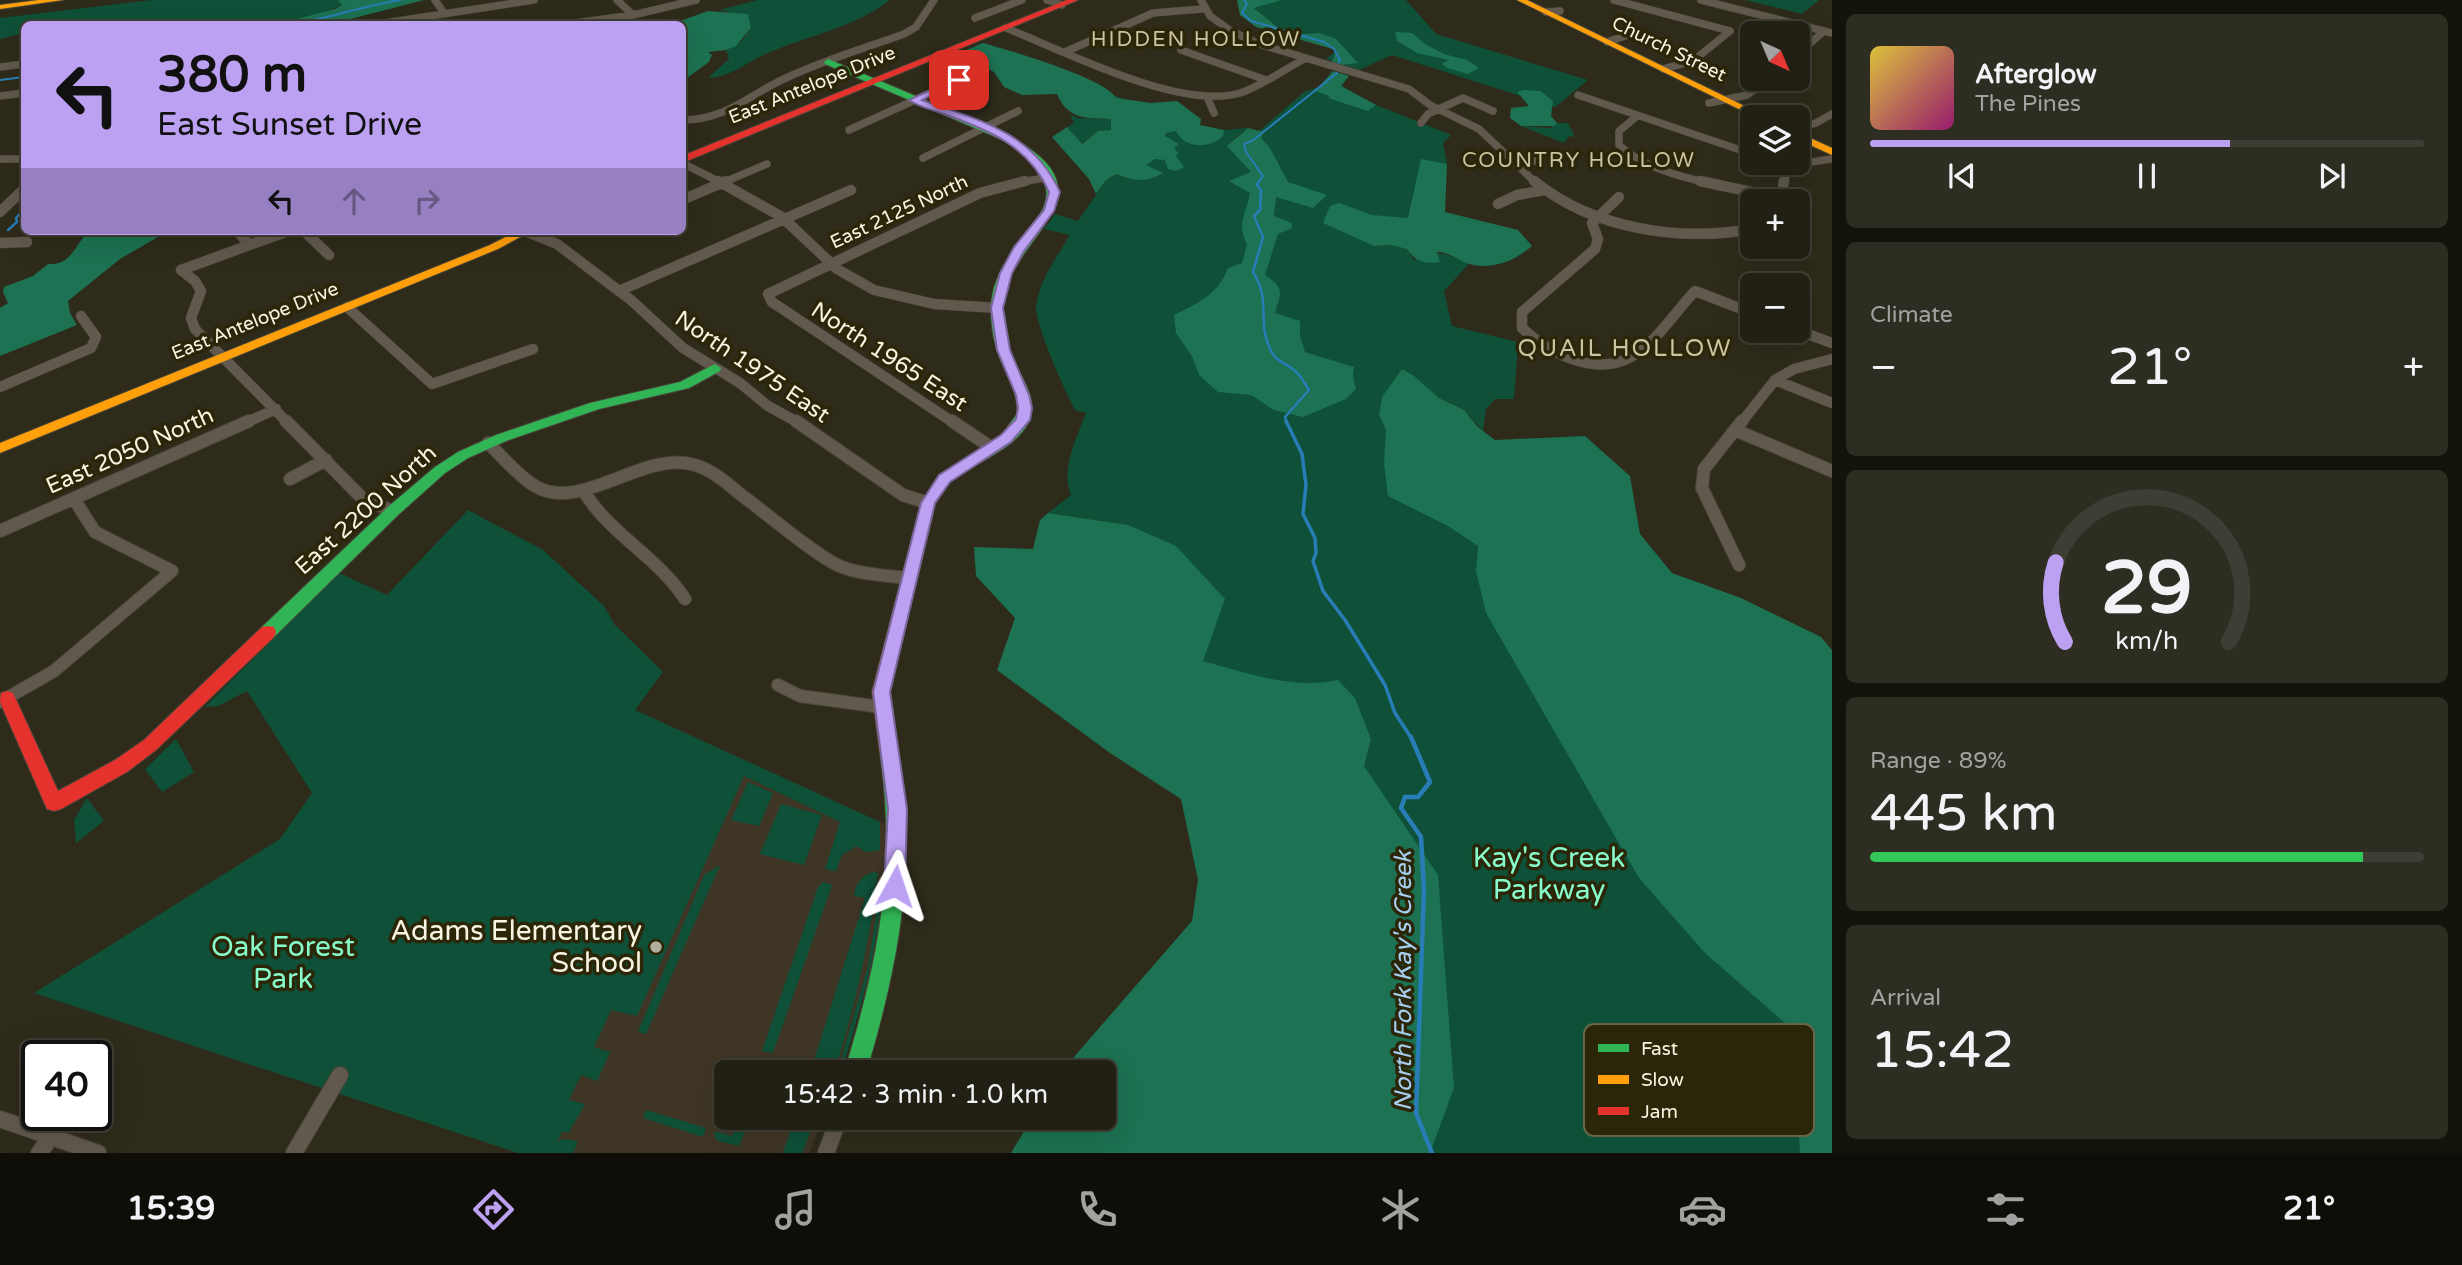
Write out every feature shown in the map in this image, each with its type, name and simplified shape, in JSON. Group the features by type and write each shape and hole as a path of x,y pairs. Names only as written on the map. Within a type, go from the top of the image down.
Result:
{"street":[{"path":"0,7 58,0"},
{"path":"435,0 443,13"},
{"path":"397,21 534,0"},
{"path":"617,0 633,15"},
{"path":"686,120 714,118 750,101 785,78 916,27 934,0"},
{"path":"975,18 1022,0"},
{"name":"Church Street","path":"1521,0 1553,11 1607,42 1740,107"},
{"path":"1614,0 1730,31 1693,61 1663,69"},
{"path":"1701,0 1828,32"},
{"path":"590,21 699,1"},
{"name":"East Antelope Drive","path":"686,160 1006,28 1061,2"},
{"path":"1065,51 1153,13 1202,4 1229,30 1306,58 1399,85 1438,109 1476,126 1545,190 1598,216 1670,233 1716,234 1740,231"},
{"path":"980,8 990,12"},
{"path":"435,15 436,21"},
{"path":"1006,28 1168,92 1207,97 1234,94 1306,58"},
{"path":"1607,42 1622,39 1631,34 1632,30"},
{"path":"1810,45 1828,32"},
{"path":"1181,50 1266,80"},
{"path":"828,62 914,100 987,126 1011,139 1031,154 1050,177 1055,192 1053,201 1006,273 997,308 1003,350 1022,395 1025,408 1023,420 1016,430 992,448 945,478 928,503 881,692 898,809 897,863 887,954 859,1060"},
{"path":"0,67 21,64"},
{"path":"849,130 959,80"},
{"path":"1709,103 1755,91"},
{"path":"0,96 21,93"},
{"path":"1578,95 1636,117 1740,150"},
{"path":"1207,97 1214,113"},
{"path":"1420,123 1424,116 1463,98 1493,111"},
{"path":"923,158 1018,111"},
{"path":"1810,125 1832,114"},
{"path":"1636,117 1619,131 1618,137 1619,143 1630,155 1641,162 1685,178 1740,191"},
{"path":"1810,141 1832,152"},
{"path":"0,159 21,159"},
{"path":"1810,164 1832,159"},
{"path":"1513,161 1541,161"},
{"path":"686,164 785,219 831,264 863,285 906,300 940,306 997,308"},
{"path":"686,198 767,164"},
{"name":"East 2125 North","path":"768,294 992,188 1050,177"},
{"path":"619,291 850,190"},
{"path":"1498,204 1517,195 1545,190"},
{"path":"1619,197 1592,223 1598,239 1595,248 1522,312 1522,328 1536,341 1556,353 1580,361 1607,363 1629,359 1695,291 1740,308"},
{"path":"0,212 20,198"},
{"path":"241,235 250,244"},
{"path":"276,235 181,270 195,281 201,291 191,318 195,329 365,500 393,511"},
{"path":"308,235 329,255"},
{"name":"East Antelope Drive","path":"0,448 494,247 517,235"},
{"name":"North 1975 East","path":"535,235 557,244 619,291 683,348 768,406 808,428 903,495 928,503"},
{"path":"0,243 27,242"},
{"name":"North 1965 East","path":"768,294 772,302 992,448"},
{"path":"347,307 432,384 533,349"},
{"path":"0,387 91,348 96,337 81,316"},
{"path":"1810,335 1832,343"},
{"path":"1739,565 1702,488 1704,469 1775,380 1794,369 1832,359"},
{"name":"East 2200 North","path":"4,700 54,803 136,757 393,511 440,470 488,443 595,406 684,385 715,368"},
{"path":"1775,380 1832,403"},
{"name":"East 2050 North","path":"0,531 276,410"},
{"path":"1735,430 1832,471"},
{"path":"488,443 536,487 563,494 670,462 695,464 717,476 832,563 861,572 908,578"},
{"path":"290,479 326,460"},
{"path":"589,488 601,515 675,580 685,598"},
{"path":"4,700 54,671 172,571 94,532 74,499"},
{"path":"778,685 800,696 881,706"},
{"path":"294,1153 340,1074"},
{"path":"0,1119 98,1153"},
{"path":"826,1153 835,1130"},
{"path":"39,1153 52,1136"}],"shaded area":[{"name":"Adams Elementary School","path":"634,710 887,825 881,915 869,980 843,1060 714,1060 714,1130 818,1130 809,1153 518,1153"}],"green space":[{"path":"152,0 338,0 342,5 318,15 291,21 21,21 21,34 0,39 0,18"},
{"path":"338,0 424,0 343,21 289,21 342,5"},
{"path":"758,0 890,0 847,24 768,53 724,75 708,78 729,59 726,50 742,41 751,28 727,11 719,10"},
{"path":"1237,0 1282,0 1254,8 1280,29 1303,34 1319,33 1336,39 1358,63 1342,65 1332,62 1336,50 1256,27 1240,15"},
{"path":"1282,0 1406,0 1436,34 1588,80 1555,107 1392,55 1359,70 1326,59 1342,46 1319,33 1303,34 1280,29 1253,7"},
{"path":"1745,0 1819,0 1802,14"},
{"path":"708,11 748,14 751,28 736,46 708,52 712,55 709,62 686,79 686,21 680,21"},
{"path":"1395,32 1412,33 1444,54 1467,60 1479,68 1468,74 1447,68 1442,64 1449,60 1417,53 1397,41"},
{"name":"Kay's Creek Parkway","path":"983,43 1221,138 1224,130 1248,128 1235,138 1251,138 1304,92 1349,76 1341,86 1376,105 1451,135 1443,143 1447,164 1444,212 1409,218 1374,246 1390,245 1407,249 1414,260 1442,254 1469,264 1444,291 1452,326 1518,342 1514,399 1495,399 1486,409 1483,431 1464,410 1439,398 1402,369 1388,390 1536,459 1832,712 1832,1153 1100,1153 1106,1130 1116,1130 1116,1096 1152,968 1278,819 1127,525 1048,513 1071,495 1067,475 1069,464 1086,413 1075,410 1037,317 1040,289 1070,235 1044,229 1055,214 1078,221 1106,180 1116,174 1126,178 1133,117"},
{"path":"983,43 1076,74 1095,82 1116,98 1151,103 1177,101 1201,119 1200,125 1224,130 1223,136 1211,143 1198,145 1185,141 1176,131 1166,133 1165,136 1179,144 1174,148 1184,167 1176,171 1168,169 1165,160 1155,159 1146,165 1163,173 1140,180 1116,174 1106,180 1096,194 1089,179 1052,137 1067,127 1082,144 1098,131 1111,130 1111,119 1086,118 1072,113 1057,94 1022,95 1004,87 994,72 957,54"},
{"path":"1333,71 1349,76 1341,86 1376,105 1368,111 1315,91"},
{"path":"1540,91 1553,101 1551,116 1557,123 1554,126 1521,126 1510,118 1511,108 1529,106 1517,92"},
{"path":"1070,114 1078,118 1111,119 1111,130 1098,131 1081,144 1067,127 1074,123"},
{"path":"1557,123 1568,123 1575,137 1569,136 1564,143 1521,126 1550,128"},
{"path":"1248,128 1264,132 1261,138 1270,148 1288,182 1327,195 1313,208 1276,197 1274,216 1292,223 1292,228 1278,234 1265,275 1279,287 1275,313 1300,321 1300,336 1305,352 1354,367 1356,389 1346,399 1303,417 1274,410 1251,395 1218,392 1199,375 1192,356 1176,333 1174,315 1213,292 1228,268 1242,263 1247,244 1242,225 1250,193 1229,181 1251,172 1227,146"},
{"path":"1421,159 1447,164 1445,212 1518,230 1532,246 1511,260 1495,265 1469,264 1442,252 1437,252 1440,262 1425,262 1414,257 1407,249 1390,245 1374,246 1323,223 1330,206 1339,203 1372,215 1408,218"},
{"path":"161,235 120,259 68,301 70,313 77,325 0,356 0,308 8,303 3,292 4,287 33,276 48,264 63,261 85,236"},
{"path":"1402,369 1439,398 1464,410 1478,427 1495,440 1585,436 1630,476 1640,534 1672,573 1741,598 1821,637 1832,650 1832,1153 1800,1153 1799,1136 1814,1136 1814,1024 1786,1024 1705,953 1639,878 1486,613 1476,571 1478,546 1448,526 1388,496 1384,464 1386,430 1379,415 1382,397"},
{"name":"Oak Forest Park","path":"468,510 543,550 604,606 615,625 663,672 635,710 880,822 880,850 865,852 857,846 842,855 836,871 825,869 840,822 744,776 637,1016 611,1010 594,1047 610,1052 597,1081 581,1075 569,1100 585,1104 569,1132 562,1132 557,1142 562,1139 578,1141 573,1153 518,1153 34,993 280,839 312,793 247,691 218,706 205,707 339,573 387,595"},
{"path":"1048,513 1128,525 1176,546 1225,599 1203,661 1287,682 1321,683 1338,680 1355,698 1371,739 1364,766 1438,875 1454,1088 1430,1153 1011,1153 1025,1130 1116,1130 1116,1060 1071,1060 1192,921 1198,880 1181,799 1110,753 997,670 1015,618 976,576 974,547 1033,549 1040,520"},
{"path":"176,739 194,772 162,792 145,769"},
{"path":"748,782 773,793 759,826 731,820"},
{"path":"87,798 104,821 76,843 74,820"},
{"path":"781,804 822,815 804,865 760,854"},
{"path":"720,865 646,1034 638,1032 704,875"},
{"path":"869,873 878,873 875,898 849,1023 838,1060 814,1060 865,898 854,896 856,888"},
{"path":"884,876 868,975 845,1060 841,1060 868,966"},
{"path":"823,882 832,885 773,1053 762,1051 818,887"},
{"path":"646,1110 706,1128 704,1135 643,1118"},
{"path":"734,1130 745,1130 739,1146 716,1140 714,1131 732,1136"},
{"path":"791,1130 811,1130 802,1153 783,1153"}],"waterway":[{"path":"308,21 400,0"},
{"name":"North Fork Kay's Creek","path":"1244,0 1247,4 1242,13 1251,21 1324,42 1334,49 1340,60 1338,64"},
{"name":"North Fork Kay's Creek","path":"1258,183 1263,176 1246,152 1244,144 1252,141 1337,73"},
{"path":"0,80 21,77"},
{"name":"North Fork Kay's Creek","path":"1258,183 1261,190 1260,210 1254,216 1263,237 1253,272 1262,293 1267,341 1273,355 1298,374 1309,390 1285,417 1287,423"},
{"path":"8,230 17,222 16,218 21,212"},
{"name":"North Fork Kay's Creek","path":"1286,421 1302,454 1306,485 1303,514 1315,538 1316,553 1313,561 1323,591 1345,620 1385,685 1395,713 1412,738"},
{"name":"North Fork Kay's Creek","path":"1412,738 1430,782 1418,797 1405,797 1401,808 1421,837 1424,889 1416,1113 1432,1153"}],"traffic: fast":[{"path":"828,62 982,125 1007,138 1029,152 1045,168 1053,187 1050,209 1013,260 1003,279 998,300 1001,342 1020,387 1025,406 1024,414 1021,422 1008,436 958,469"},
{"path":"268,632 393,511 440,470 463,455 501,438 595,406 684,385 715,368"},
{"path":"859,1060 886,955 897,874 898,834 889,753"}],"traffic: slow":[{"path":"0,7 59,0"},
{"path":"1521,0 1740,106"},
{"path":"1810,141 1832,152"},
{"path":"0,448 494,247 517,235"}],"traffic: jam":[{"path":"686,158 1074,0"},
{"path":"889,753 881,692 928,503 945,478 958,469"},
{"path":"7,698 54,803 121,766 150,745 268,632"}],"place":[{"name":"Adams Elementary School","path":"656,947"}],"district":[{"name":"HIDDEN HOLLOW","path":"1196,39"},
{"name":"COUNTRY HOLLOW","path":"1579,160"},
{"name":"QUAIL HOLLOW","path":"1625,348"}],"route":[{"path":"895,886 898,809 881,692 928,503 945,478 1006,439 1023,420 1025,408 1022,395 1003,350 997,308 1006,273 1018,250 1049,211 1055,192 1046,172 1031,154 1011,139 987,126 914,100 959,80"}]}
